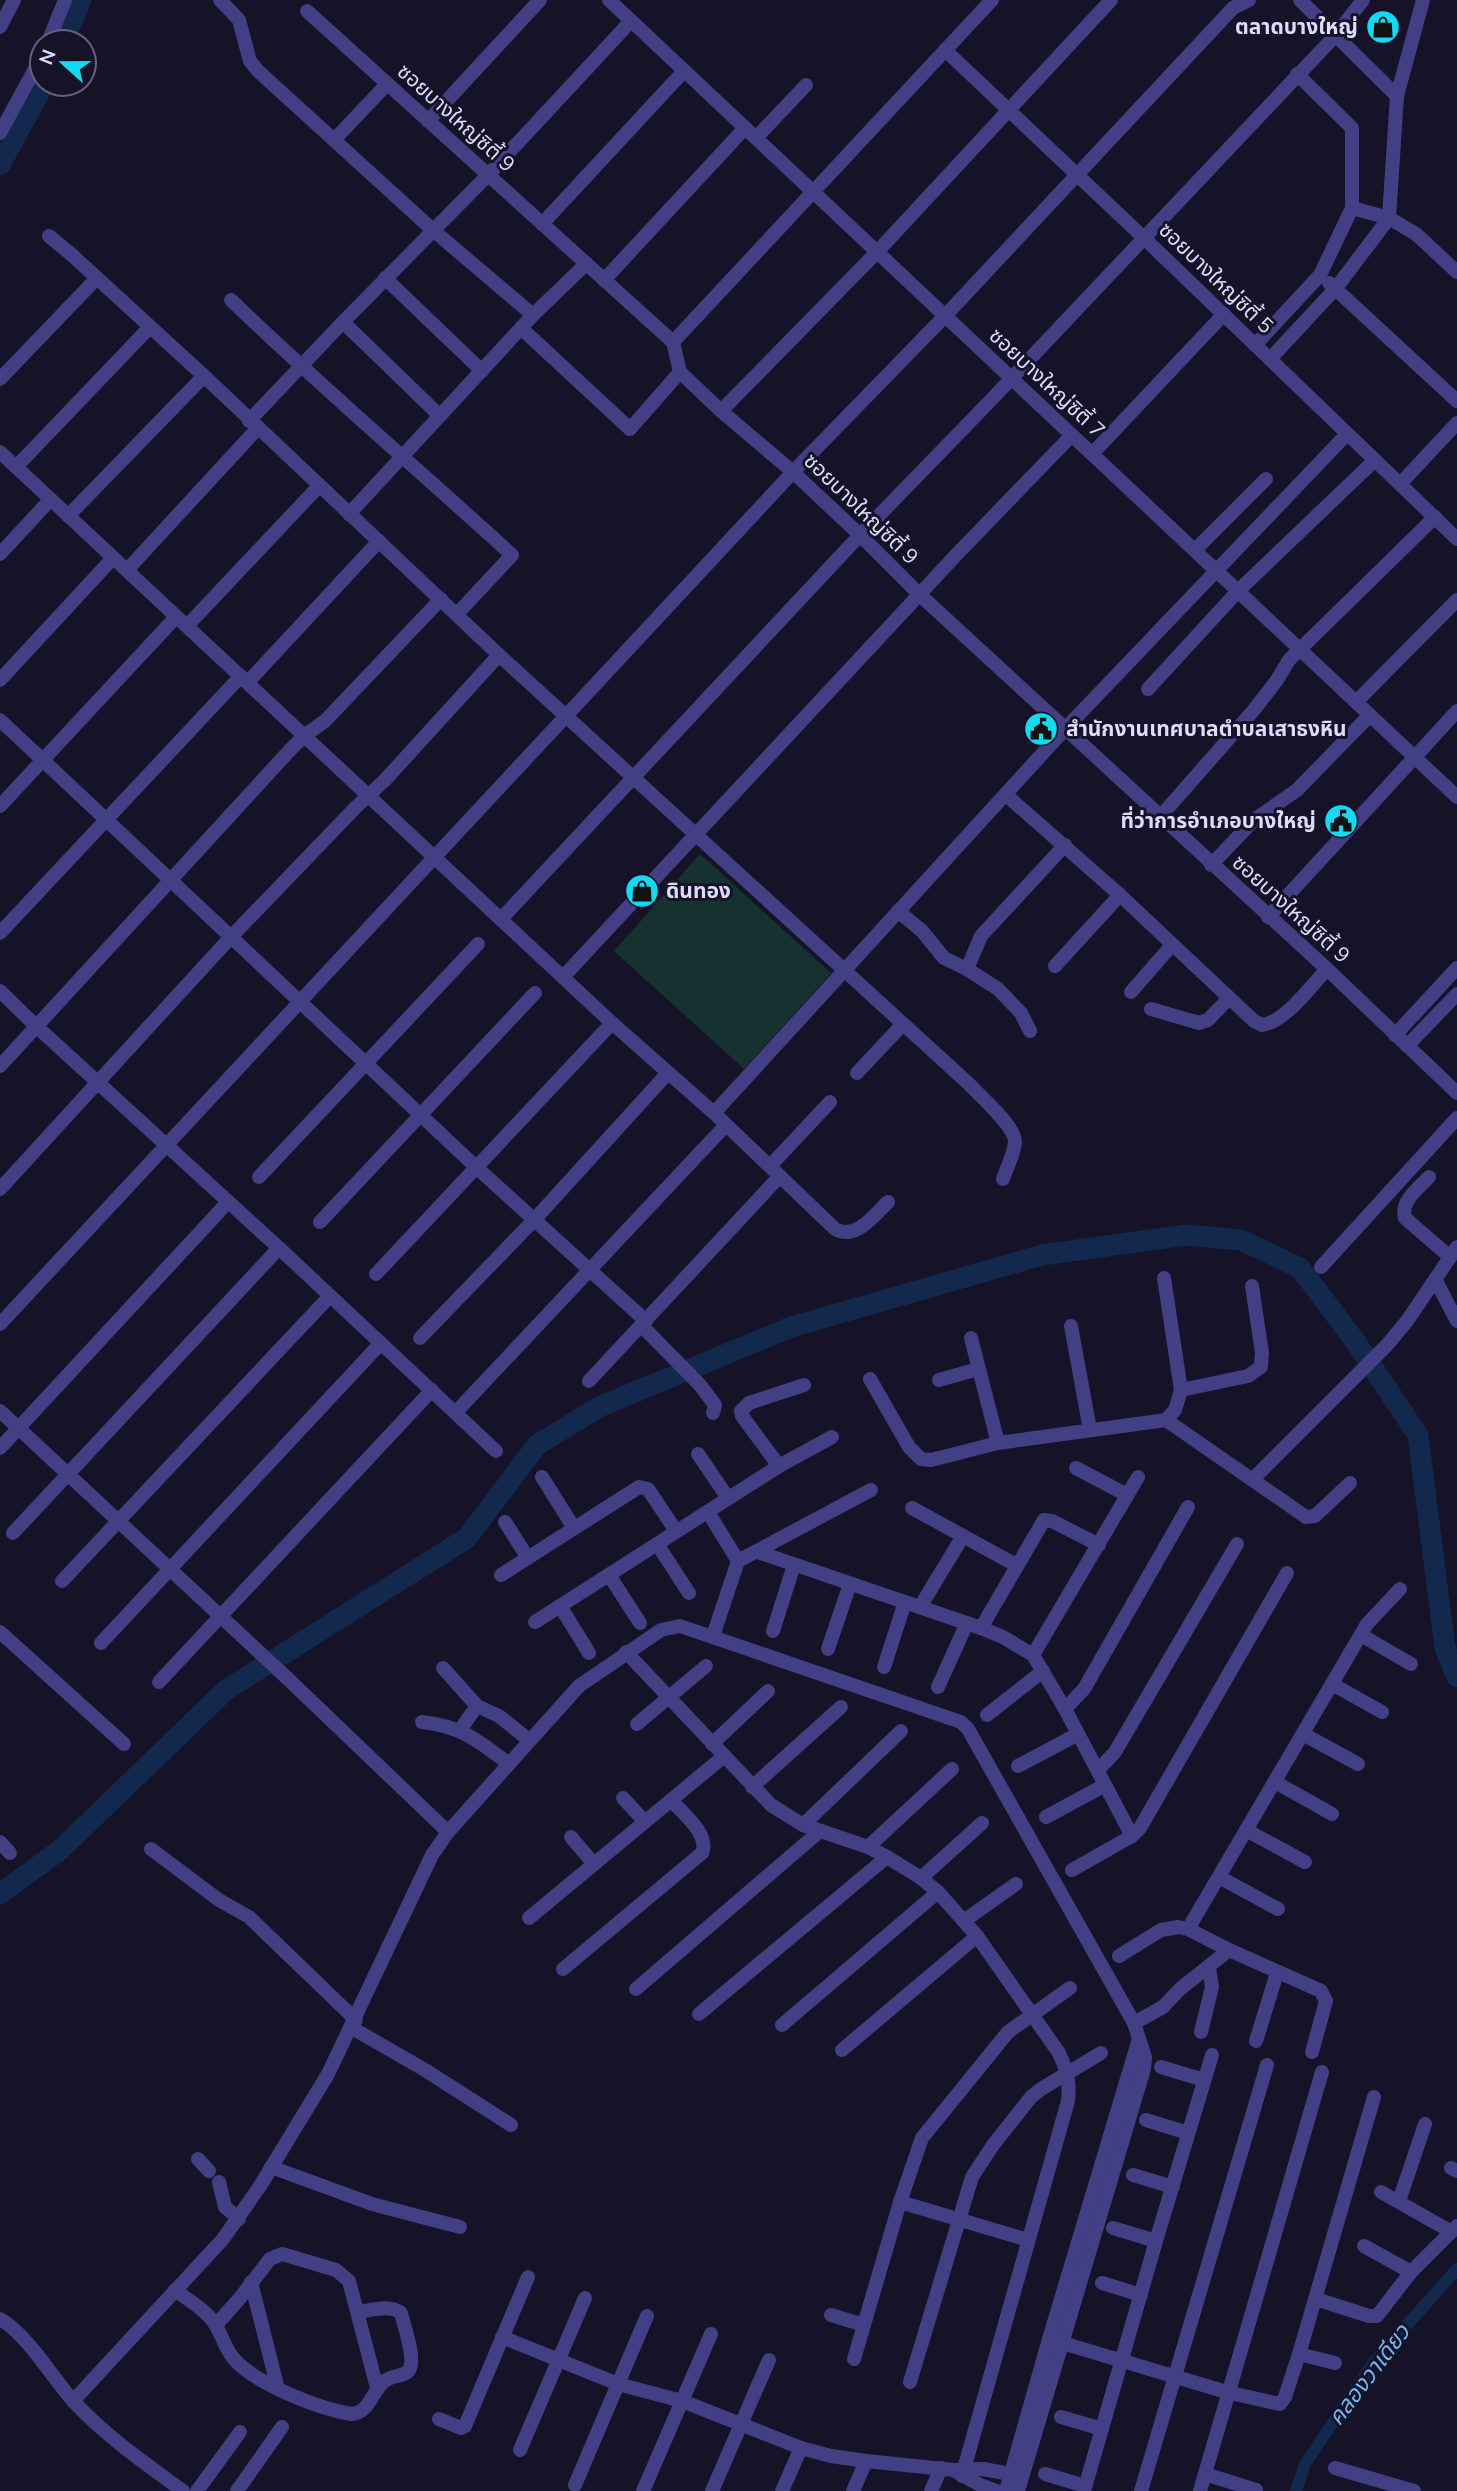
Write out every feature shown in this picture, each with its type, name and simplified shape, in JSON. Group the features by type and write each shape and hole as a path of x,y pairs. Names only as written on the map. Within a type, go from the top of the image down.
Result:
{"street":[{"path":"0,27 14,0"},
{"path":"54,28 65,0"},
{"path":"220,0 239,20 250,61 258,72 434,231 533,315"},
{"path":"428,121 540,0"},
{"name":"ซอยบางใหญ่ซิตี้ 7","path":"609,0 1457,797"},
{"path":"521,328 629,429 680,372 673,342 992,0"},
{"path":"720,411 877,252 1010,112 1111,0"},
{"path":"0,1324 793,472 1078,175 1234,4 1248,0"},
{"path":"1300,0 1397,96"},
{"path":"501,919 860,535 1335,36 1363,0"},
{"path":"1270,359 1336,288 1389,218 1397,96 1423,0"},
{"name":"ซอยบางใหญ่ซิตี้ 9","path":"307,11 673,342"},
{"path":"127,570 253,425 300,366 488,175 631,21"},
{"name":"ซอยบางใหญ่ซิตี้ 5","path":"945,50 1457,539"},
{"path":"542,224 684,71"},
{"path":"1255,345 1320,275 1352,208 1353,128 1297,74"},
{"path":"0,132 28,81"},
{"path":"334,139 387,84"},
{"path":"604,280 750,133 806,85"},
{"path":"1352,208 1389,218 1416,234 1457,272"},
{"path":"49,236 204,376 566,718 969,1084 1008,1126 1015,1143 1003,1178"},
{"path":"349,514 533,315 586,264"},
{"path":"1320,275 1457,401"},
{"path":"0,379 97,278"},
{"path":"385,278 482,371"},
{"path":"231,300 300,366 512,555 457,614"},
{"path":"1092,454 1224,314"},
{"path":"343,322 440,416"},
{"path":"16,467 150,327"},
{"name":"ซอยบางใหญ่ซิตี้ 9","path":"680,372 720,411 793,472 920,595 1327,969 1457,1093"},
{"path":"68,516 204,376"},
{"path":"1400,484 1457,423"},
{"path":"714,1113 1065,729 1348,433"},
{"path":"562,977 1072,435"},
{"path":"0,452 839,1232 856,1231 888,1202"},
{"path":"1148,689 1238,591 1376,460"},
{"path":"1195,550 1266,479"},
{"path":"0,806 319,485"},
{"path":"0,554 50,500"},
{"path":"1160,817 1278,680 1284,666 1435,517"},
{"path":"0,933 105,821 379,541"},
{"path":"0,680 113,558"},
{"path":"0,1066 169,879 305,735 325,721 441,599"},
{"path":"1356,702 1457,600"},
{"path":"0,1189 230,938 385,780 499,655"},
{"path":"1268,917 1457,711"},
{"path":"1211,865 1254,820 1297,790 1370,715"},
{"path":"0,720 476,1167 591,1270 700,1385 715,1405 713,1413"},
{"path":"1006,795 1120,895 1254,1021 1267,1025 1284,1014 1327,969"},
{"path":"967,968 981,936 1065,845"},
{"path":"1055,966 1120,895"},
{"path":"898,911 922,932 944,958 967,968 998,989 1021,1013 1030,1031"},
{"path":"259,1177 478,944"},
{"path":"1131,992 1172,944"},
{"path":"1395,1035 1457,968"},
{"path":"0,990 496,1451"},
{"path":"320,1222 535,993"},
{"path":"1407,1046 1457,994"},
{"path":"1151,1009 1199,1023 1208,1020 1229,998"},
{"path":"376,1274 612,1023"},
{"path":"857,1073 903,1024"},
{"path":"420,1338 534,1220 667,1074"},
{"path":"589,1381 644,1323 775,1171 830,1102"},
{"path":"1321,1267 1457,1118"},
{"path":"456,1412 726,1125"},
{"path":"1253,1479 1387,1345 1436,1281 1454,1252 1405,1217 1403,1212 1408,1200 1429,1177"},
{"path":"0,1448 228,1202"},
{"path":"13,1533 279,1248"},
{"path":"870,1379 909,1447 920,1459 931,1460 998,1443 1166,1420 1175,1410 1181,1390 1164,1279"},
{"path":"1436,1281 1457,1321"},
{"path":"1181,1390 1248,1376 1261,1367 1262,1353 1252,1286"},
{"path":"62,1581 330,1296"},
{"path":"1071,1326 1090,1430"},
{"path":"971,1338 998,1443"},
{"path":"101,1643 381,1343"},
{"path":"939,1380 978,1369"},
{"path":"779,1466 741,1411 749,1403 804,1385"},
{"path":"159,1682 432,1390"},
{"path":"0,1411 258,1650 448,1832"},
{"path":"1166,1420 1301,1515 1315,1516 1350,1483"},
{"path":"535,1622 779,1466 832,1437"},
{"path":"698,1454 728,1498"},
{"path":"1076,1468 1127,1495"},
{"path":"542,1477 574,1528"},
{"path":"1033,1655 1138,1478"},
{"path":"501,1575 643,1486 650,1491 677,1531"},
{"path":"713,1636 738,1561 871,1490"},
{"path":"1065,1709 1084,1689 1188,1507"},
{"path":"912,1508 1016,1565"},
{"path":"708,1512 738,1561"},
{"path":"938,1687 974,1626 1044,1520 1052,1521 1099,1545"},
{"path":"505,1522 528,1558"},
{"path":"920,1607 963,1536"},
{"path":"657,1544 689,1593"},
{"path":"1098,1770 1115,1752 1237,1544"},
{"path":"758,1552 974,1626 1011,1641 1033,1655 1065,1709 1132,1836"},
{"path":"773,1631 794,1565"},
{"path":"1072,1870 1132,1836 1140,1828 1287,1573"},
{"path":"609,1575 640,1623"},
{"path":"828,1649 850,1584"},
{"path":"1188,1929 1372,1617 1399,1589"},
{"path":"884,1667 905,1602"},
{"path":"560,1606 589,1653"},
{"path":"73,2401 239,2219 328,2074 432,1855 448,1832 579,1686 661,1630 680,1626 961,1722 968,1729 1134,2023 1138,2042 1055,2341 1010,2487"},
{"path":"0,1632 124,1744"},
{"path":"1361,1635 1411,1664"},
{"path":"626,1652 771,1805 803,1825 868,1847 921,1878 939,1892 977,1936 1059,2053 1068,2072 1068,2101 1028,2240 955,2471 931,2491"},
{"path":"636,1724 706,1666"},
{"path":"443,1668 477,1706 499,1716 529,1740"},
{"path":"987,1715 1043,1671"},
{"path":"1332,1685 1382,1712"},
{"path":"712,1744 768,1691"},
{"path":"460,1730 477,1706"},
{"path":"752,1787 841,1707"},
{"path":"422,1722 439,1724 471,1735 509,1763"},
{"path":"803,1825 901,1731"},
{"path":"1018,1766 1078,1734"},
{"path":"1303,1734 1358,1764"},
{"path":"529,1918 723,1756"},
{"path":"868,1847 952,1769"},
{"path":"1275,1782 1332,1814"},
{"path":"1046,1817 1105,1785"},
{"path":"623,1798 645,1822"},
{"path":"563,1969 702,1853 705,1843 703,1837 671,1800"},
{"path":"921,1878 982,1822"},
{"path":"1246,1830 1305,1863"},
{"path":"636,1989 820,1831"},
{"path":"571,1837 594,1864"},
{"path":"151,1849 219,1900 249,1917 354,2024 511,2125"},
{"path":"699,2014 887,1857"},
{"path":"1219,1877 1278,1909"},
{"path":"965,1920 1016,1884"},
{"path":"782,2025 939,1892"},
{"path":"1119,1956 1161,1930 1169,1927 1188,1929 1321,1992 1326,1997 1312,2052"},
{"path":"842,2050 977,1936"},
{"path":"1134,2023 1163,2007 1180,1989 1229,1950"},
{"path":"1200,2032 1212,1987 1209,1968"},
{"path":"1256,2041 1277,1973"},
{"path":"854,2359 900,2202 922,2138 1008,2032 1031,2013 1070,1988"},
{"path":"911,2382 972,2177 1031,2097 1101,2053"},
{"path":"1045,2474 1085,2488 1212,2055"},
{"path":"1141,2491 1267,2064"},
{"path":"1161,2067 1205,2080"},
{"path":"1200,2491 1322,2073"},
{"path":"1055,2341 1230,2393 1280,2404 1285,2397 1316,2299 1374,2097"},
{"path":"1146,2120 1188,2133"},
{"path":"1399,2201 1425,2124"},
{"path":"198,2159 214,2177 225,2207 239,2219"},
{"path":"271,2167 372,2204 460,2227"},
{"path":"1133,2175 1172,2187"},
{"path":"1316,2299 1369,2316 1377,2316 1411,2272 1453,2229 1381,2192"},
{"path":"900,2202 1028,2240"},
{"path":"1113,2228 1156,2241"},
{"path":"1364,2246 1411,2272"},
{"path":"216,2325 275,2255 282,2254 336,2270 349,2281 377,2388"},
{"path":"439,2419 461,2428 466,2426 528,2277"},
{"path":"251,2282 278,2389"},
{"path":"1102,2283 1141,2295"},
{"path":"175,2290 216,2325 222,2342 234,2360 260,2381 312,2403 352,2414 359,2413 387,2379 410,2369 411,2357 401,2313 397,2309 359,2312"},
{"path":"520,2450 585,2298"},
{"path":"831,2315 864,2325"},
{"path":"575,2485 647,2316"},
{"path":"0,2319 15,2330 73,2401 139,2459 183,2491"},
{"path":"643,2491 711,2334"},
{"path":"502,2337 618,2384 682,2401 801,2448 831,2456 955,2471 1010,2487"},
{"path":"1299,2354 1335,2364"},
{"path":"712,2491 769,2360"},
{"path":"1061,2417 1102,2429"},
{"path":"237,2491 282,2427"},
{"path":"197,2491 240,2432"},
{"path":"782,2491 801,2448"},
{"path":"853,2491 866,2461"},
{"path":"1335,2468 1414,2491"},
{"path":"955,2471 983,2469 1010,2487"},
{"path":"1205,2474 1256,2490"}],"green space":[{"path":"700,854 831,973 744,1069 614,951"}],"waterway":[{"path":"69,28 81,0"},
{"path":"0,165 36,98"},
{"path":"0,1894 60,1850 226,1690 467,1538 537,1445 599,1407 791,1327 1042,1255 1186,1235 1241,1240 1300,1268 1355,1341 1418,1435 1445,1648 1457,1677"},
{"name":"คลองวาเดียว","path":"1296,2491 1305,2464 1373,2363 1457,2269"}],"place":[{"name":"ตลาดบางใหญ่","path":"1383,27"},
{"name":"สำนักงานเทศบาลตำบลเสาธงหิน","path":"1041,729"},
{"name":"ที่ว่าการอำเภอบางใหญ่","path":"1341,821"},
{"name":"ดินทอง","path":"642,891"}]}
